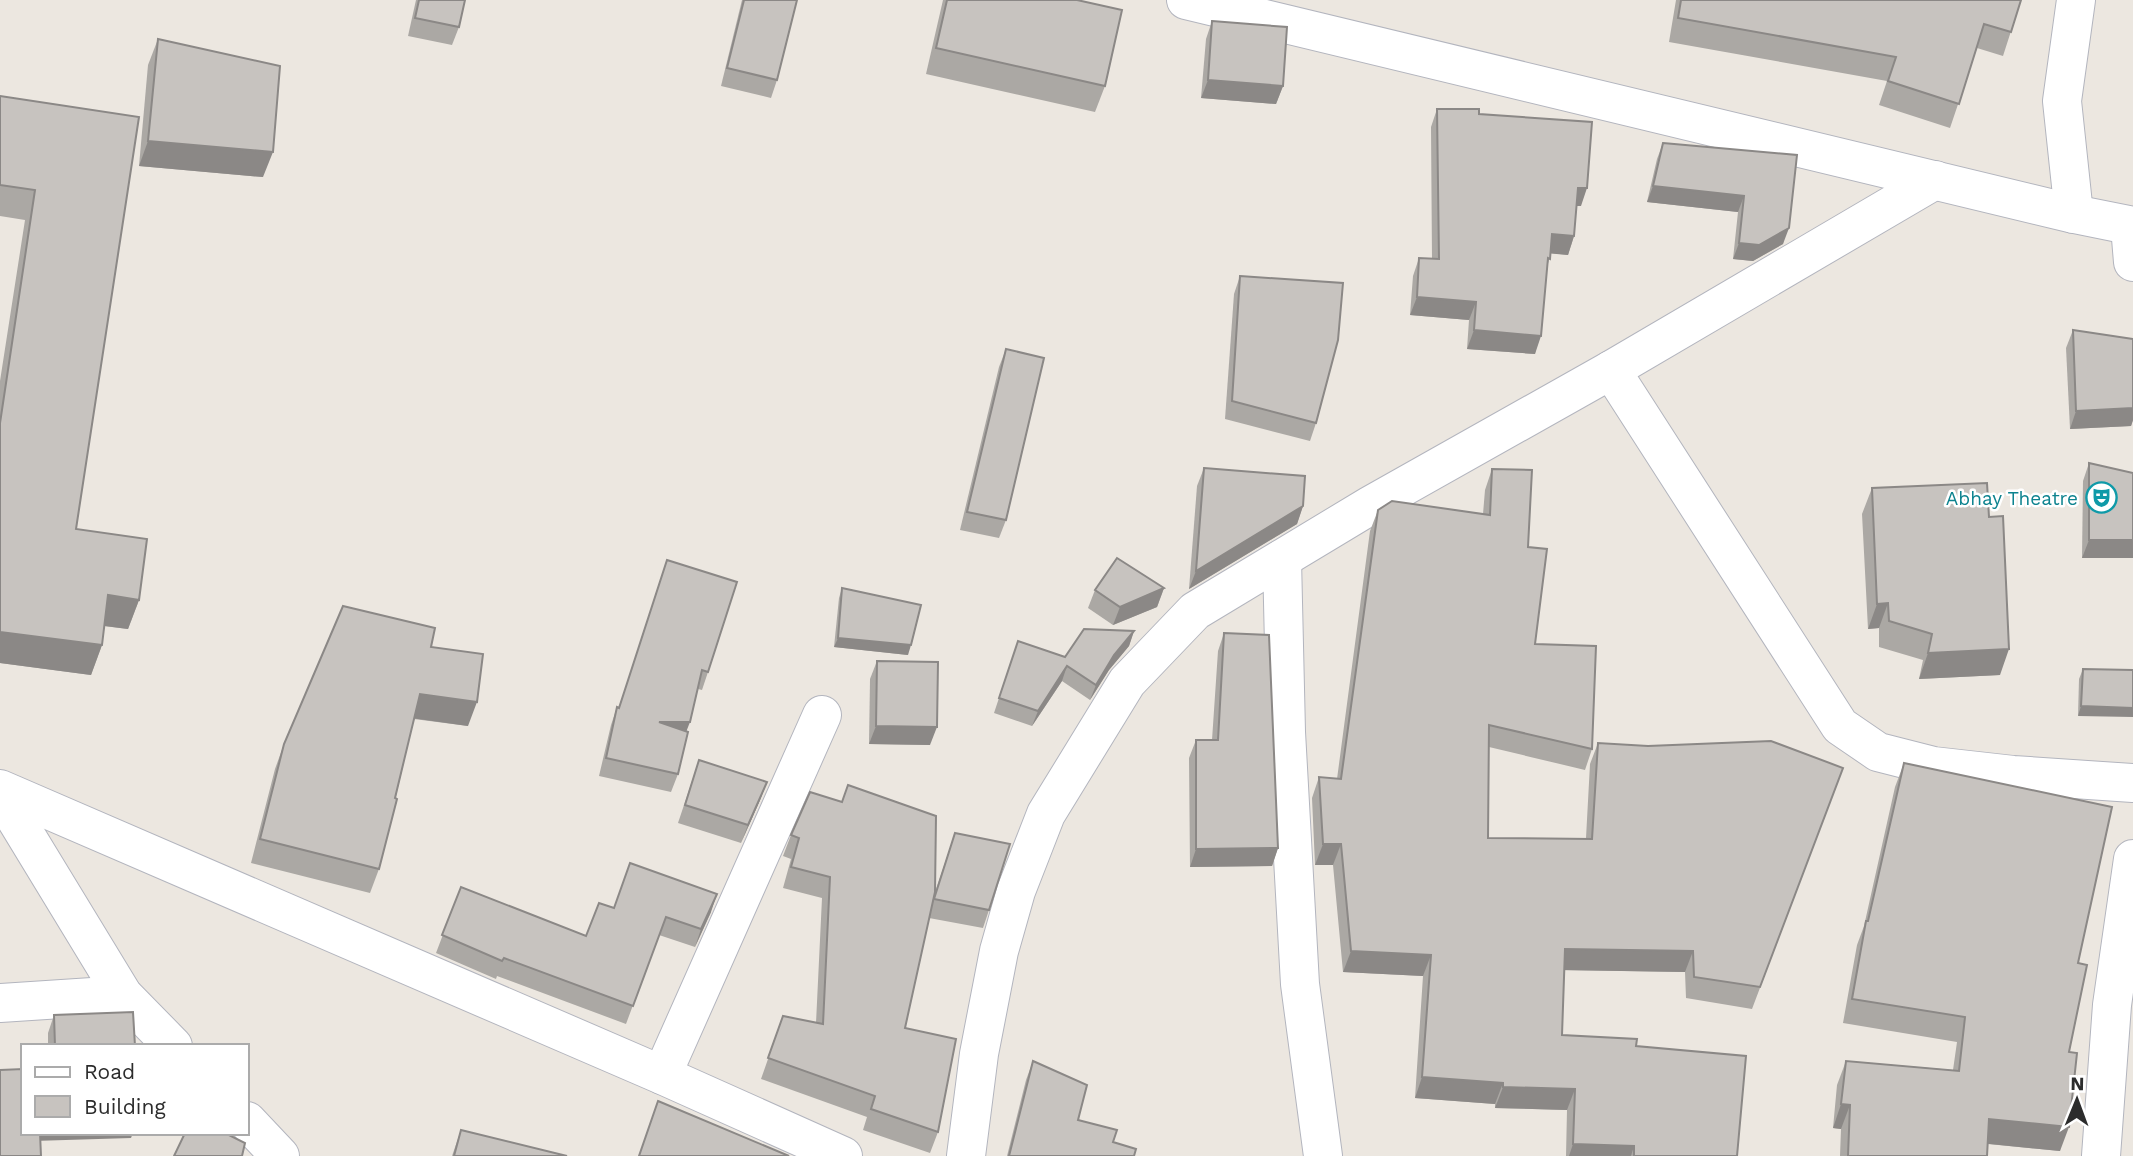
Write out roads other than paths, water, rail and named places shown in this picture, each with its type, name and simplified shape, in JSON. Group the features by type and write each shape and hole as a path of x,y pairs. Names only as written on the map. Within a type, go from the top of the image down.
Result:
{"street":[{"path":"1186,0 2074,214 2132,238"},
{"path":"2074,214 2062,101 2076,0"},
{"path":"966,1156 979,1054 999,951 1016,891 1046,814 1127,682 1195,611 1371,505 1611,370 1935,180"},
{"path":"1611,370 1840,726 1878,752 1933,766 2013,775 2133,783"},
{"path":"1282,559 1286,732 1300,984 1323,1156"},
{"path":"662,1075 822,715"},
{"path":"0,791 662,1075 843,1156"},
{"path":"0,791 123,995 171,1044"},
{"path":"2101,1156 2112,1005 2133,859"},
{"path":"0,1003 123,995"},
{"path":"248,1122 281,1156"}],"place":[{"name":"Abhay Theatre","path":"2101,498"}]}
